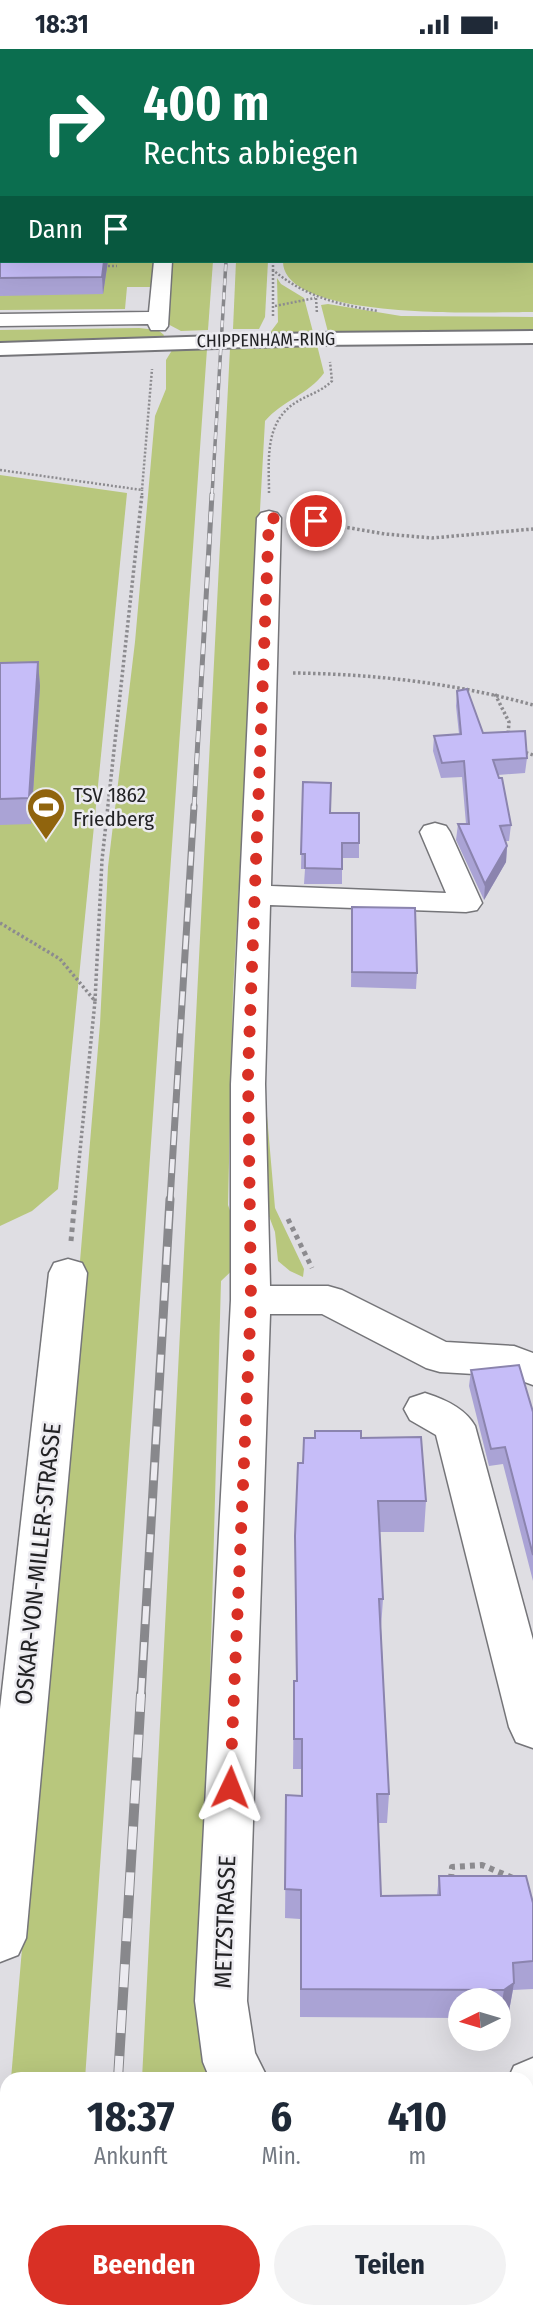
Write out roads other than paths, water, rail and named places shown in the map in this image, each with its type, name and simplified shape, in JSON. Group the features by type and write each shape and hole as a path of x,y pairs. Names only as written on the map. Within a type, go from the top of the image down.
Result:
{"main road":[{"name":"CHIPPENHAM-RING","path":"0,349 274,340 533,337"}],"street":[{"path":"0,320 158,322 163,263"},
{"name":"METZSTRASSE","path":"236,2072 230,2062 221,2001 251,1300 248,1084 269,518"},
{"path":"255,895 466,903 435,832"},
{"name":"OSKAR-VON-MILLER-STRASSE","path":"0,1938 68,1273"},
{"path":"251,1300 328,1300 440,1357 514,1361 533,1370"},
{"path":"425,1409 454,1426 533,1727"}],"railway":[{"path":"212,495 226,263"},
{"path":"194,808 212,494"},
{"path":"170,1201 194,806"},
{"path":"141,1696 170,1199"},
{"path":"118,2072 141,1694"}],"place":[{"name":"TSV 1862 Friedberg","path":"46,841"}]}
